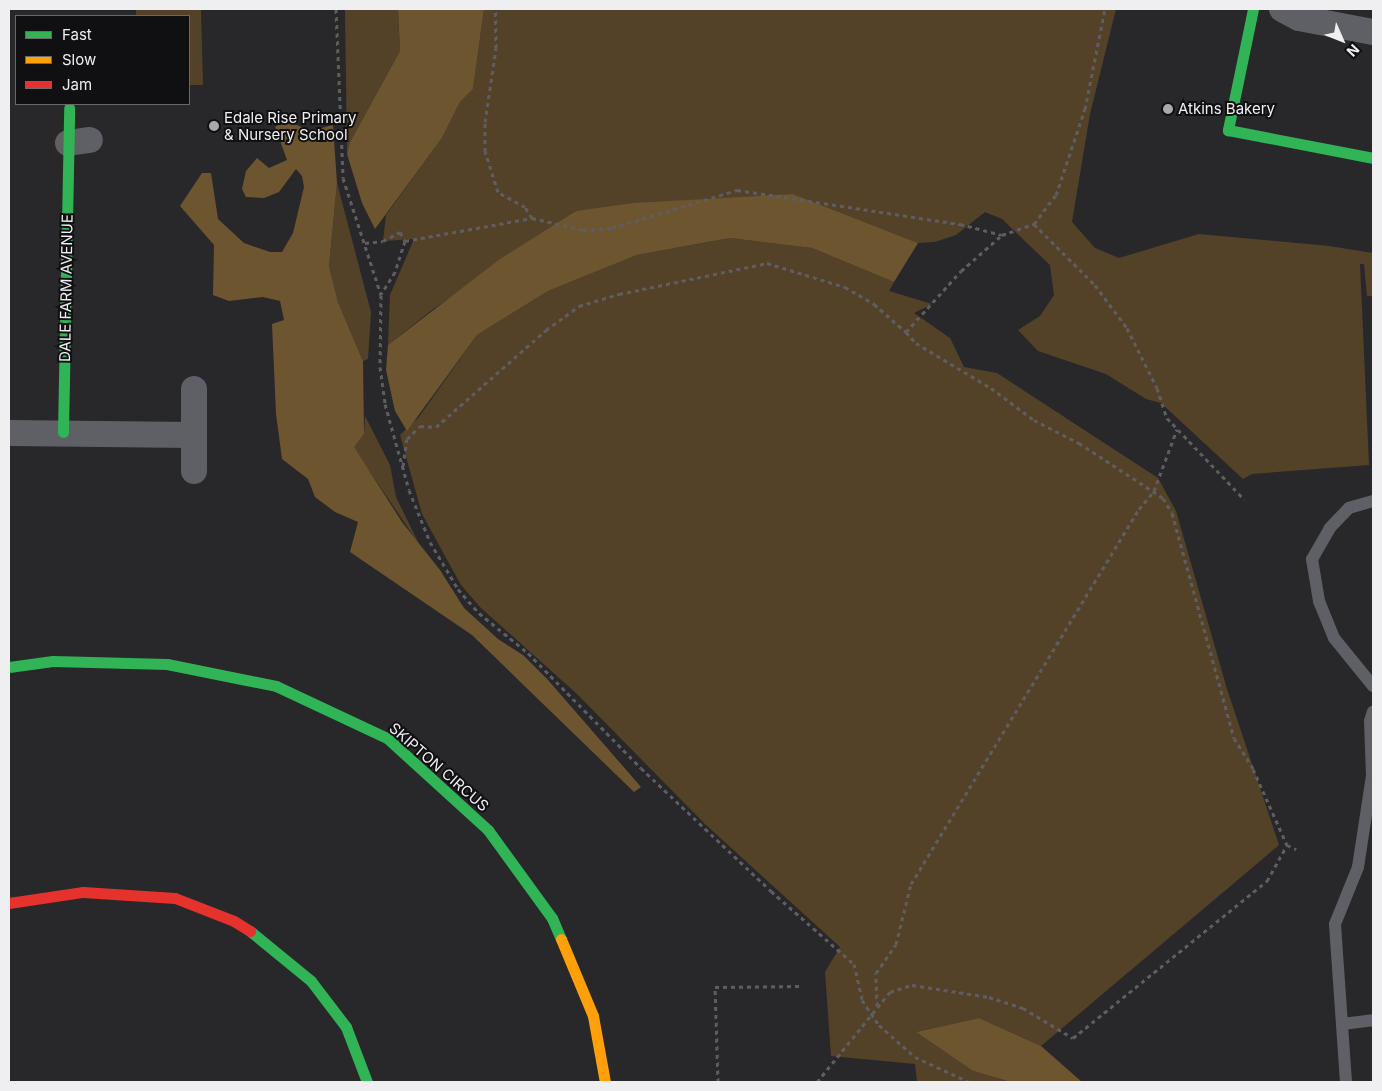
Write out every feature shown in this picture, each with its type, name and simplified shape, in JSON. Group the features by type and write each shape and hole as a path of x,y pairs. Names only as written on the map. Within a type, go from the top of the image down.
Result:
{"street":[{"path":"1253,9 1228,130 1373,158"},
{"path":"1282,9 1300,18 1373,32"},
{"name":"DALE FARM AVENUE","path":"63,432 79,141 69,108"},
{"path":"194,389 194,471"},
{"path":"9,433 193,434"},
{"name":"SKIPTON CIRCUS","path":"9,667 53,661 167,664 276,686 387,738 488,830 552,918 593,1016 605,1082"},
{"path":"9,903 83,892 175,898 234,921 263,940 311,981 346,1027 367,1082"}],"lane":[{"path":"1373,501 1349,508 1330,528 1312,559 1319,601 1334,638 1373,686"},
{"path":"1346,1082 1334,924 1358,867 1372,776 1370,721 1373,710"},
{"path":"1342,1024 1373,1020"}],"path":[{"path":"336,9 343,178 381,295 380,367 385,404 418,517 458,589 479,613 528,653 641,768 770,891 854,964 862,1000 870,1014 915,1057 969,1082"},
{"path":"495,9 496,48 485,122 485,151 498,192 525,207 532,218"},
{"path":"906,332 961,271 1002,235 1034,224 1056,195 1082,118 1105,9"},
{"path":"405,240 532,218 582,230 612,228 737,190 960,224 1002,235"},
{"path":"1034,224 1096,285 1127,328 1157,388 1166,418 1244,499"},
{"path":"365,244 383,241 400,232 405,240 395,272 381,295"},
{"path":"402,467 408,439 420,426 436,427 546,330 579,306 620,294 767,263 845,287 874,304 916,343 991,388 1034,420 1079,443 1131,480 1154,492 1172,513 1234,738 1253,769 1287,845 1296,849"},
{"path":"877,1006 876,973 896,944 911,884 1139,509 1154,492 1177,429"},
{"path":"817,1082 870,1014 890,992 912,985 934,986 989,997 1023,1008 1073,1038 1267,881 1287,845"},
{"path":"718,1082 715,988 802,986"}],"shaded area":[{"path":"136,9 201,9 203,85 190,85 190,15 136,15"},
{"path":"345,9 398,9 400,51 350,142 347,154"},
{"path":"398,9 484,9 473,89 460,102 442,138 375,229 362,203 347,154 350,142 400,51"},
{"path":"484,9 1116,9 1090,114 1072,222 1095,248 1119,258 1199,234 1329,246 1373,253 1373,296 1367,296 1364,264 1360,264 1369,465 1252,474 1243,479 1161,403 1146,399 1106,374 1038,351 1018,330 1040,316 1054,295 1050,265 1002,219 985,212 956,235 935,242 918,243 793,194 576,211 432,310 388,345 390,295 414,239 383,241 386,215 442,138 460,102 473,89"},
{"path":"286,120 310,131 333,125 337,183 329,266 338,302 363,361 364,434 354,447 402,522 440,570 464,608 498,639 523,655 548,680 641,787 634,792 472,635 350,552 358,522 335,512 315,497 308,479 282,459 276,414 272,324 284,320 280,301 263,297 229,301 213,295 214,245 180,206 202,173 211,173 218,219 244,243 270,252 282,252 293,233 304,187 302,176 296,169 279,192 264,198 246,197 242,189 246,171 257,158 269,168 287,160 275,127"},
{"path":"337,183 371,312 368,359 363,361 338,302 329,266"},
{"path":"793,194 918,243 894,282 812,248 730,238 637,255 548,291 477,335 407,431 395,411 386,370 388,345 500,259 576,211 634,203"},
{"path":"730,238 812,248 894,282 889,291 932,304 914,313 950,338 964,367 997,373 1158,478 1176,511 1227,689 1279,845 1041,1046 979,1018 916,1032 973,1071 1011,1082 917,1082 915,1064 831,1056 825,972 840,947 705,824 577,694 480,607 461,585 422,514 400,435 419,417 477,335 548,291 637,255"},
{"path":"365,416 390,465 396,497 419,544 353,447 364,434"},
{"path":"979,1018 1041,1046 1082,1082 1011,1082 973,1071 916,1032"}],"traffic: fast":[{"path":"1253,9 1228,130 1373,158"},
{"path":"63,432 69,108"},
{"path":"9,667 53,661 167,664 276,686 387,738 488,830 552,918 561,939"},
{"path":"250,931 311,981 346,1027 367,1082"}],"traffic: slow":[{"path":"561,939 593,1016 605,1082"}],"traffic: jam":[{"path":"9,903 83,892 175,898 234,921 250,931"}],"place":[{"name":"Atkins Bakery","path":"1168,109"},
{"name":"Edale Rise Primary & Nursery School","path":"214,126"}]}
